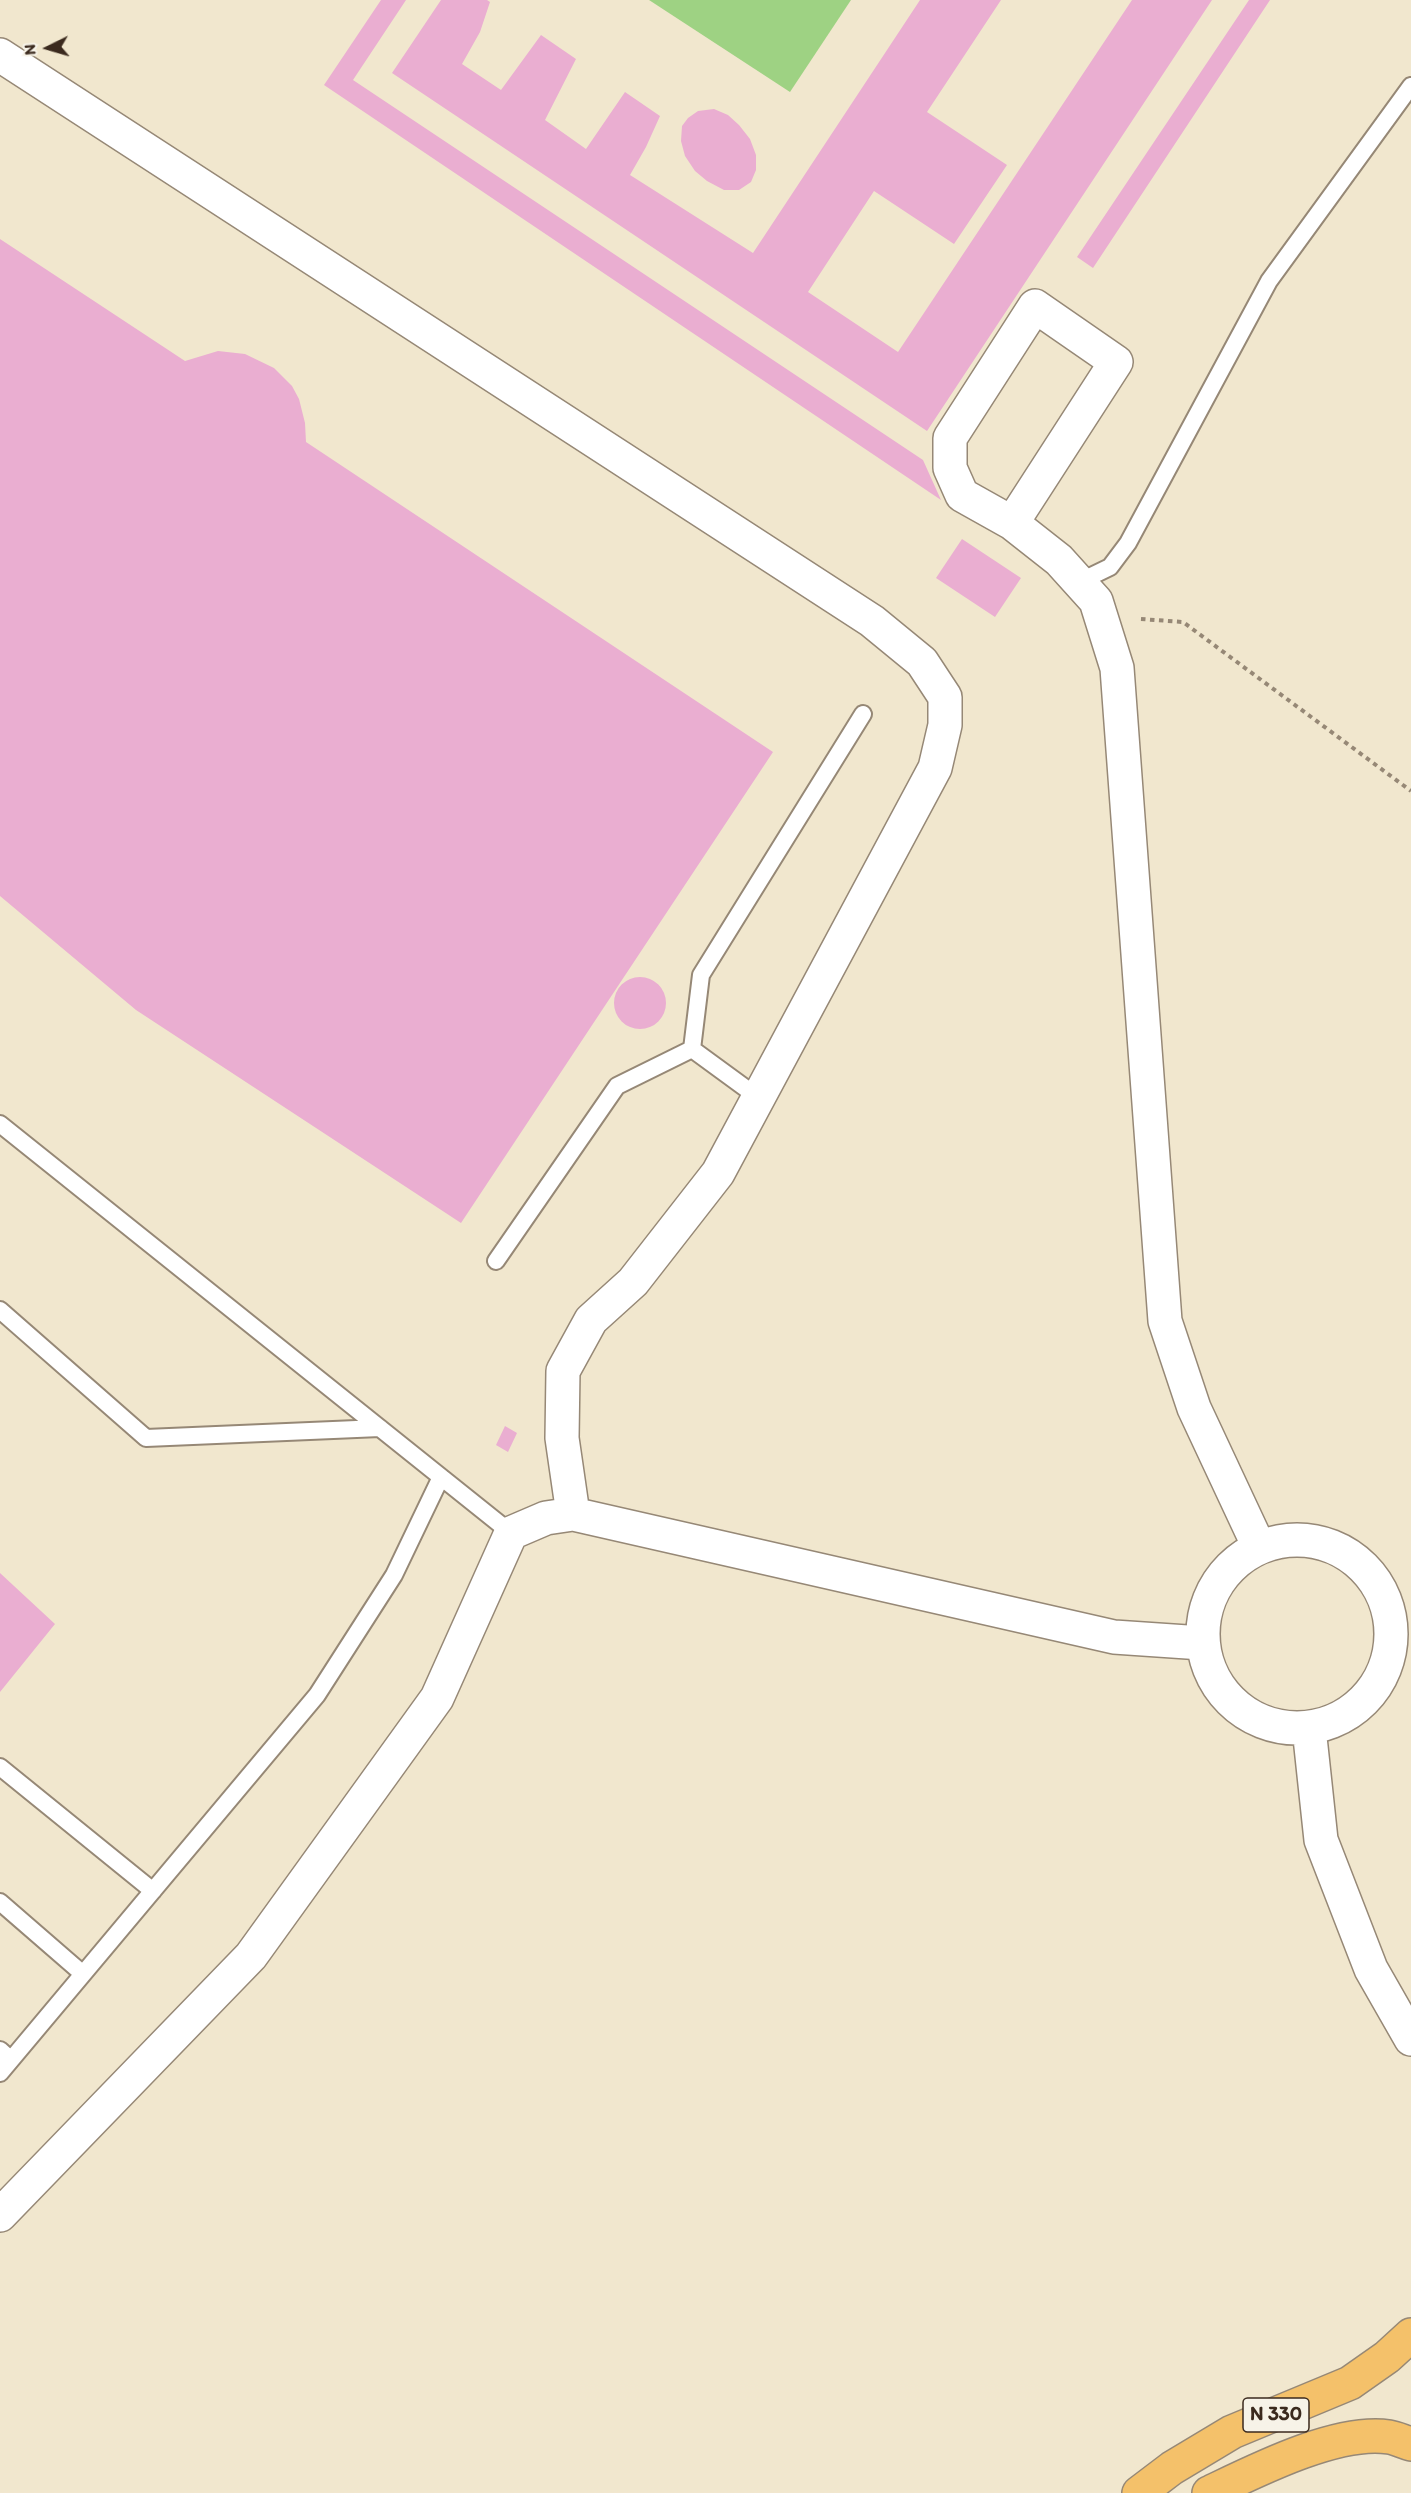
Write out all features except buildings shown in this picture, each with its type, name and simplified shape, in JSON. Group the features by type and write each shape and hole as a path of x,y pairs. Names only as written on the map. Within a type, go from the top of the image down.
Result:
{"main road":[{"name":"N 330","path":"1139,2493 1172,2468 1232,2433 1350,2384 1387,2357 1411,2335"},
{"name":"N 330","path":"1209,2493 1258,2470 1348,2438 1388,2437 1411,2444"}],"street":[{"path":"0,55 872,621 922,662 945,697 945,724 935,768 718,1173 633,1282 591,1320 563,1371 562,1438 573,1514"},
{"path":"1012,523 1116,362 1035,306 950,438 950,468 962,495 1012,523 1059,560 1096,601 1117,668 1165,1321 1194,1408 1259,1547"},
{"path":"0,2215 251,1956 437,1698 511,1533 546,1518 573,1514 1114,1637 1202,1643"},
{"path":"1289,1539 1320,1541 1349,1554 1399,1602 1392,1631 1389,1659 1378,1684 1359,1706 1336,1720 1309,1728 1279,1727 1251,1717 1227,1698 1210,1672 1202,1643 1204,1613 1215,1586 1234,1563 1259,1547 1289,1539"},
{"path":"1309,1728 1321,1840 1371,1969 1411,2039"}],"lane":[{"path":"1079,582 1110,567 1128,543 1269,281 1411,86"},
{"path":"692,1049 701,975 863,714"},
{"path":"692,1049 759,1098"},
{"path":"496,1261 617,1086 692,1049"},
{"path":"0,1124 511,1533"},
{"path":"0,1310 146,1438 380,1428"},
{"path":"0,2073 6,2055 83,1974 318,1695 394,1575 441,1477"},
{"path":"0,1767 153,1891"},
{"path":"0,1902 83,1974"}],"path":[{"path":"1100,616 1183,622 1411,791"}],"green space":[{"path":"649,0 851,0 790,92"}]}
